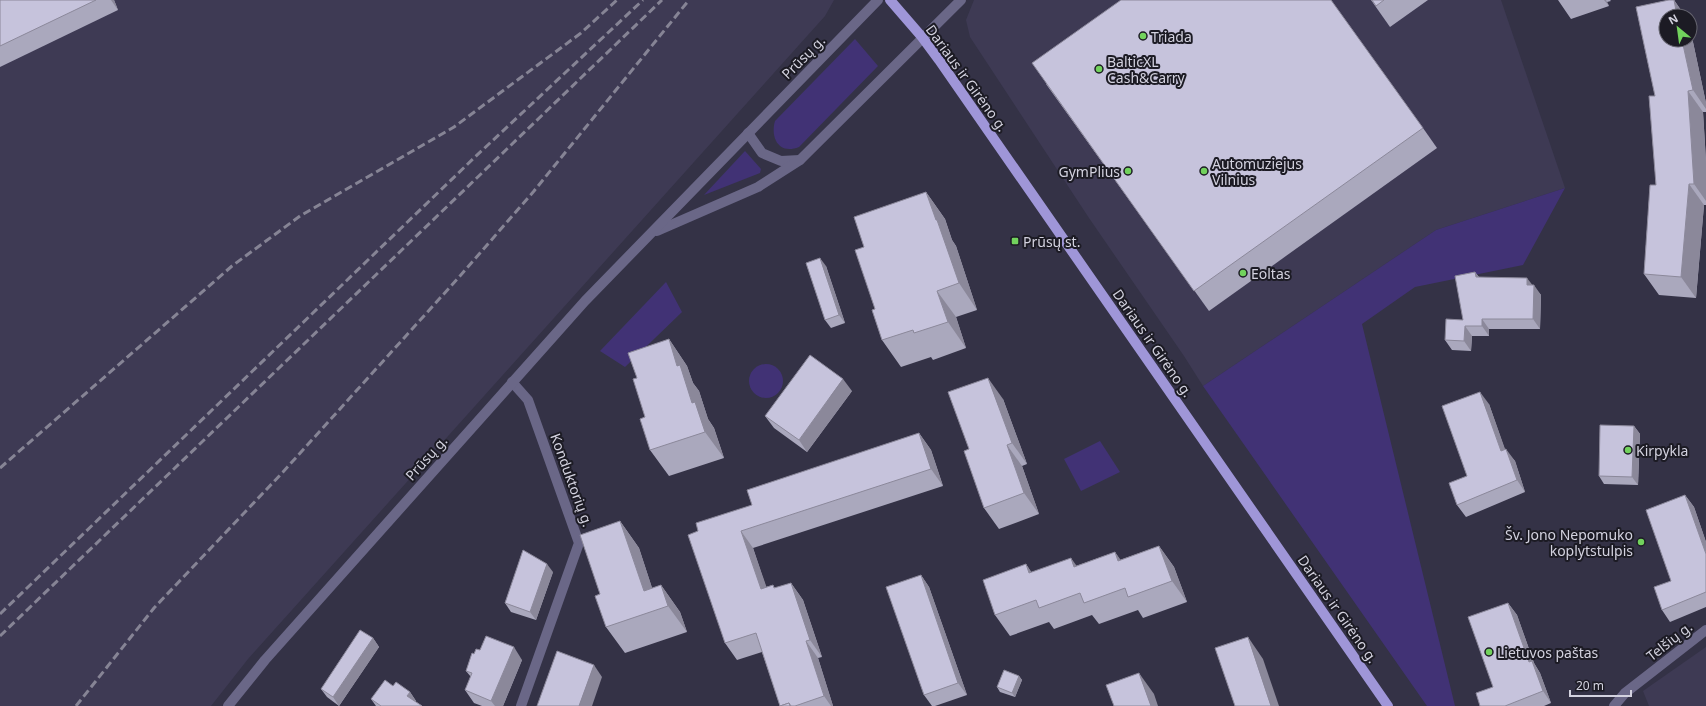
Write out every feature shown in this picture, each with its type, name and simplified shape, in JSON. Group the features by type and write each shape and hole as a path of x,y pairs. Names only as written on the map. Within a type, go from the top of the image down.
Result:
{"main road":[{"name":"Dariaus ir Girėno g.","path":"890,0 922,38 1388,706"}],"street":[{"name":"Prūsų g.","path":"228,706 265,660 585,301 878,0"},
{"name":"Prūsų g.","path":"652,233 758,187 800,160 960,0"},
{"path":"748,133 762,153 781,160 800,160"},
{"name":"Konduktorių g.","path":"512,382 528,400 579,543 521,706"},
{"name":"Telšių g.","path":"1614,706 1625,693 1706,630"}],"shaded area":[{"path":"0,0 834,0 825,16 248,659 211,706 0,706"},
{"path":"974,0 1501,0 1565,188 1436,230 1203,386 1089,218 970,37 966,20"},
{"path":"855,39 878,66 799,147 786,149 781,147 775,139 775,121"},
{"path":"745,151 761,169 760,173 704,195"},
{"path":"1565,188 1523,265 1415,287 1362,324 1455,706 1427,706 1203,386 1436,230"},
{"path":"666,282 682,312 625,367 600,351"},
{"path":"763,364 769,364 773,365 780,371 783,381 782,388 776,395 769,398 763,398 759,397 752,391 749,384 749,378 750,374 756,367"},
{"path":"1100,441 1120,472 1081,491 1064,459"},
{"path":"1706,647 1706,706 1649,706 1643,691"}],"building":[{"path":"0,0 96,0 0,46"},
{"path":"1121,0 1331,0 1423,128 1194,291 1032,63"},
{"path":"1372,0 1384,0 1376,6"},
{"path":"1674,0 1676,8 1658,8 1658,48 1684,48 1693,90 1688,91 1694,184 1689,184 1681,277 1644,274 1650,185 1656,185 1649,96 1655,96 1636,7"},
{"path":"926,192 959,283 937,291 948,322 914,333 913,330 882,340 872,310 875,309 855,250 864,247 854,217"},
{"path":"820,258 839,315 825,320 806,263"},
{"path":"1475,272 1476,277 1527,278 1527,285 1534,285 1533,319 1482,319 1482,326 1465,326 1464,341 1445,340 1446,319 1463,320 1455,276"},
{"path":"669,339 677,366 680,365 692,403 695,402 705,432 650,450 640,419 645,417 633,379 637,378 628,353"},
{"path":"810,355 843,379 799,440 765,416"},
{"path":"988,378 1012,443 1007,445 1024,493 984,508 964,451 969,449 948,392"},
{"path":"1480,392 1501,451 1506,449 1517,480 1457,505 1449,483 1467,476 1442,406"},
{"path":"1600,425 1634,426 1632,477 1599,476"},
{"path":"919,433 931,469 741,531 761,589 773,585 774,588 791,583 810,640 806,641 824,696 795,706 791,706 789,703 780,706 756,633 725,643 688,535 698,531 696,523 752,505 747,490"},
{"path":"1685,495 1706,554 1706,592 1662,610 1654,587 1671,581 1646,510"},
{"path":"620,521 644,591 661,585 668,606 606,627 595,596 600,594 580,535"},
{"path":"1159,546 1172,581 1128,597 1125,588 1084,603 1080,593 1039,608 1036,600 995,615 983,580 1026,564 1029,573 1071,558 1074,567 1115,552 1118,561"},
{"path":"523,550 547,564 530,612 505,603"},
{"path":"921,575 958,683 924,695 886,587"},
{"path":"1508,603 1529,662 1532,661 1543,691 1505,706 1480,706 1476,693 1493,687 1468,617"},
{"path":"360,630 373,638 333,697 321,689"},
{"path":"486,636 514,647 491,701 465,690 472,673 466,671 472,653 474,654 476,649 480,650"},
{"path":"1248,637 1271,706 1235,706 1215,648"},
{"path":"557,651 594,665 579,706 537,706"},
{"path":"1004,670 1019,676 1012,693 997,687"},
{"path":"1139,673 1151,706 1114,706 1106,685"},
{"path":"385,680 393,686 396,682 410,692 407,696 422,706 381,706 371,699"},
{"path":"789,703 790,706 780,706"}],"railway":[{"path":"0,468 232,266 300,216 454,127 581,33 617,0"},
{"path":"0,614 475,157 643,0"},
{"path":"0,636 662,0"},
{"path":"76,706 154,608 283,472 460,276 534,191 689,0"}],"place":[{"name":"Triada","path":"1143,36"},
{"name":"BalticXL Cash&Carry","path":"1099,69"},
{"name":"GymPlius","path":"1128,171"},
{"name":"Automuziejus Vilnius","path":"1204,171"},
{"name":"Prūsų st.","path":"1015,241"},
{"name":"Eoltas","path":"1243,273"},
{"name":"Kirpykla","path":"1628,450"},
{"name":"Šv. Jono Nepomuko koplytstulpis","path":"1641,542"},
{"name":"Lietuvos paštas","path":"1489,652"}]}
